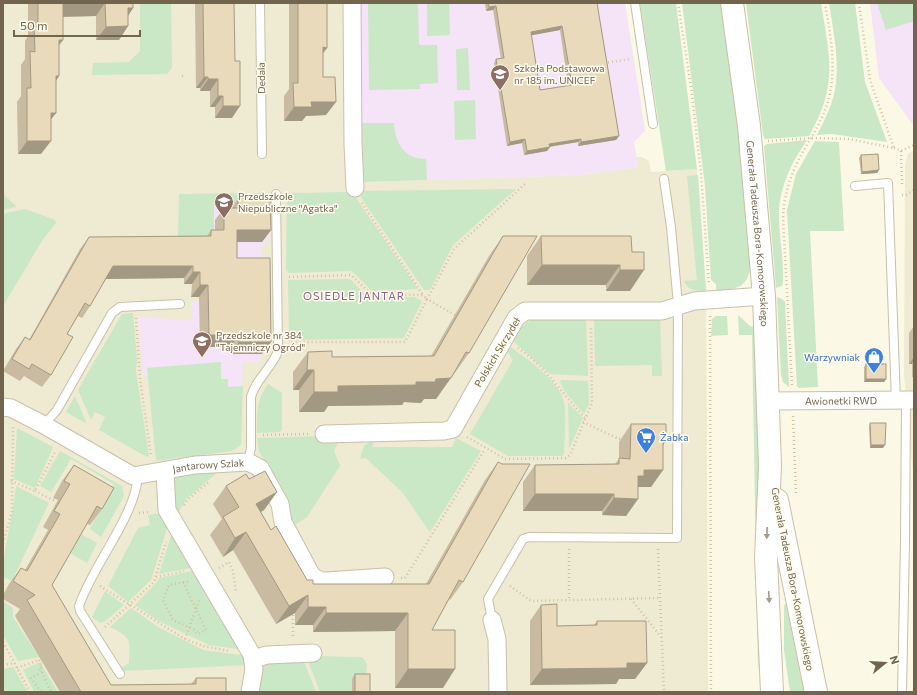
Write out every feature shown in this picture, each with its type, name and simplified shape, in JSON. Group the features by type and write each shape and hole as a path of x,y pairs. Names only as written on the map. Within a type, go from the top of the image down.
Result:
{"street":[{"path":"352,3 353,144 355,188"},
{"name":"Generała Tadeusza Bora-Komorowskiego","path":"732,3 749,126 764,296 770,466 766,558 772,692"},
{"name":"Polskich Skrzydeł","path":"453,429 504,338 521,312 591,310 662,311 694,301 764,296"},
{"name":"Awionetki RWD","path":"768,401 905,401"},
{"path":"3,407 11,408 44,425 131,476 151,474 173,523 253,657 253,675 250,692"},
{"path":"324,434 444,431 453,429"},
{"name":"Jantarowy Szlak","path":"151,474 195,465 240,463 260,468 279,502 282,522 312,576 321,581 327,582 385,577"},
{"name":"Generała Tadeusza Bora-Komorowskiego","path":"770,466 816,692"},
{"path":"492,620 497,639 498,692"},
{"path":"253,657 294,653 313,653"}],"lane":[{"name":"Dedala","path":"260,3 262,154"},
{"path":"635,3 653,124"},
{"path":"492,620 488,599 523,539 529,537 677,538 678,305 671,227 664,179"},
{"path":"855,186 888,183 905,401 906,543 902,692"},
{"path":"240,463 251,435 252,391 275,358 278,351 276,194"},
{"path":"44,425 57,410 112,313 120,307 180,304"},
{"path":"120,674 95,635 80,608 80,603 125,515 136,488 151,474"}],"path":[{"path":"678,3 692,87 701,172 709,290"},
{"path":"796,495 793,401 783,218 784,196 794,170 822,118 829,97 832,76 832,50 825,3"},
{"path":"859,3 870,80 894,148"},
{"path":"604,64 634,59"},
{"path":"761,141 812,138 849,139 894,148 901,151 914,146"},
{"path":"277,343 405,342 454,249 525,184"},
{"path":"355,188 355,194 423,295 427,300 455,315"},
{"path":"902,195 906,195 914,190"},
{"path":"276,278 351,275 371,294 423,295"},
{"path":"135,306 140,379 151,458 151,474"},
{"path":"453,429 485,449 505,459 566,458 570,455 592,403 591,310"},
{"path":"710,312 711,692"},
{"path":"504,338 522,351 553,378 566,397 585,418"},
{"path":"3,543 12,511 11,481 13,422 19,426"},
{"path":"583,422 618,439 626,438"},
{"path":"251,435 324,434"},
{"path":"35,491 58,447"},
{"path":"385,577 405,578 485,449"},
{"path":"95,635 154,582 173,523 188,499 240,463"},
{"path":"11,481 55,501"},
{"path":"569,537 569,600"},
{"path":"658,546 664,692"},
{"path":"156,577 200,568"},
{"path":"183,582 206,630 198,634 195,630 173,620 164,600 169,586 183,582 200,579 204,586 209,583"},
{"path":"499,579 531,601 660,598"},
{"path":"92,581 185,639 203,646 253,657"},
{"path":"631,599 661,637"},
{"path":"185,639 195,608"},
{"path":"293,615 294,653"},
{"path":"3,642 30,692"},
{"path":"17,668 40,660 42,667 39,668 51,692"},
{"path":"3,665 15,663"},
{"path":"41,692 31,678 42,672"}],"shaded area":[{"path":"3,3 358,3 365,182 582,175 638,167 636,157 642,157 649,161 651,172 697,169 706,291 708,692 3,692"},
{"name":"Szkoła Podstawowa nr 185 im. UNICEF","path":"358,3 625,3 645,131 634,142 638,167 582,175 364,182"},
{"path":"870,3 914,3 914,126 879,78"},
{"path":"914,150 914,486 904,373 905,165 908,154"},
{"name":"Przedszkole nr 384 \"Tajemniczy Ogród\"","path":"264,193 271,200 270,238 261,249 262,362 243,362 241,445 232,451 156,461 149,376 143,376 137,317 192,320 191,301 199,301 203,243 178,195"}],"green space":[{"path":"140,3 171,3 172,68 167,74 92,75 93,63 129,62 140,51"},
{"path":"368,3 418,3 419,45 437,45 438,83 420,84 420,89 369,90"},
{"path":"427,3 449,3 450,35 427,36"},
{"path":"640,3 676,3 697,169 666,171"},
{"path":"682,3 723,3 734,86 751,264 750,272 747,278 741,286 736,288 716,290 716,284 711,280 705,186"},
{"path":"746,3 821,3 829,56 828,86 818,118 809,136 765,139 763,135"},
{"path":"829,3 855,3 865,82 887,142 832,134 817,135 831,104 835,90 837,73 834,33"},
{"path":"877,3 914,3 914,21 886,30"},
{"path":"468,48 470,90 457,90 456,49"},
{"path":"475,100 476,139 455,140 454,101"},
{"path":"362,123 394,123 396,137 406,153 418,158 426,159 427,180 364,182"},
{"path":"807,140 787,175 781,195 779,215 783,283 782,286 776,288 764,146 767,144"},
{"path":"815,141 839,142 844,231 810,231 818,387 799,388 797,386 787,210 796,174"},
{"path":"698,175 706,291 690,289 684,281 697,280 687,176"},
{"path":"516,189 453,245 430,290 424,290 362,199 360,191"},
{"path":"352,192 418,289 372,291 352,271 289,273 286,270 287,193"},
{"path":"264,193 264,206 214,206 214,239 178,239 179,194"},
{"path":"3,194 16,206 16,207 3,210"},
{"path":"25,209 55,220 56,223 43,239 3,306 3,214"},
{"path":"350,279 369,298 414,297 422,301 404,338 289,340 288,280"},
{"path":"777,297 785,302 789,387 783,382 781,375"},
{"path":"133,313 137,360 136,371 149,456 147,457 99,430 105,417 95,412 91,420 78,390 122,314"},
{"path":"738,315 750,326 755,327 762,543 762,587 758,673 752,335 739,335"},
{"path":"660,316 662,376 652,376 652,365 595,366 594,319"},
{"path":"716,316 727,316 728,335 711,336 712,319"},
{"path":"532,319 586,320 588,376 550,374 512,340 521,327"},
{"path":"509,346 541,370 556,386 561,394 564,402 565,415 564,454 562,456 508,456 470,434 513,360 506,350"},
{"path":"221,362 221,379 228,379 228,387 243,386 241,445 232,451 156,461 147,368"},
{"path":"561,380 588,381 589,404 584,414 566,393 560,382"},
{"path":"268,384 282,393 282,430 280,432 257,433 259,402"},
{"path":"75,396 87,424 66,412"},
{"path":"568,403 583,418 569,449"},
{"path":"17,428 53,447 35,488 14,479"},
{"path":"326,436 338,442 334,451 340,466 307,517 293,526 287,501 259,451 257,438"},
{"path":"376,437 372,447 452,447 456,438 481,451 430,532 402,492 366,458 360,459 364,446"},
{"path":"60,451 122,486 124,496 101,537 90,529 114,484 71,459 51,492 40,486"},
{"path":"218,472 187,498 175,518 169,477"},
{"path":"16,486 49,503 12,581 3,577 3,566"},
{"path":"161,513 169,522 151,580 128,602 108,586 138,528 150,525 148,515"},
{"path":"173,529 195,567 159,574"},
{"path":"81,534 97,543 87,563 70,553"},
{"path":"197,570 245,650 209,645 159,621 135,605 159,578"},
{"path":"105,591 124,605 104,622 100,623 92,617"},
{"path":"3,601 13,608 13,617 39,657 18,661 3,635"},
{"path":"786,604 804,692 790,692 784,650 784,605"},
{"path":"131,608 158,627 203,650 248,656 249,665 123,671 121,668 129,663 130,649 128,640 122,634 110,627"},
{"path":"312,656 362,657 367,664 366,679 352,692 320,692 308,661"},
{"path":"40,662 58,692 34,692 23,670"},
{"path":"304,662 316,692 253,692 257,674 266,663"},
{"path":"13,667 28,692 3,692 3,669"}],"building":[{"path":"38,3 63,3 63,40 59,40 59,76 56,76 56,113 51,113 51,141 27,141 27,88 31,88 30,51 35,52 34,27 38,27"},
{"path":"105,3 133,3 133,8 128,8 128,26 106,27"},
{"path":"203,3 234,3 235,61 240,61 240,106 223,106 223,96 218,96 218,79 208,79 208,77 204,77"},
{"path":"298,3 327,3 327,48 323,47 323,77 335,77 336,102 311,102 312,107 294,107 293,83 298,83"},
{"path":"488,3 597,3 619,136 581,142 581,139 549,144 550,147 527,151 525,139 510,142 496,59 504,58 496,6 489,7","holes":["562,26 572,85 540,90 531,32"]},
{"path":"878,154 879,170 862,172 861,155"},
{"path":"238,198 270,198 271,230 237,230 237,258 270,258 271,342 239,342 239,335 209,335 208,285 200,285 200,272 193,272 193,266 113,266 90,306 85,303 67,334 73,337 51,375 32,364 29,369 12,359 25,337 30,340 89,237 211,236 211,230 224,230 224,208 238,208"},
{"path":"503,236 537,236 469,353 466,352 451,378 436,379 435,382 416,382 416,385 338,386 338,392 314,392 314,370 307,370 308,352 332,351 332,357 434,356"},
{"path":"541,236 631,236 632,252 644,252 644,270 620,270 620,265 542,265"},
{"name":"Warzywniak","path":"866,364 886,364 886,379 866,379"},
{"path":"870,423 886,423 885,445 871,445"},
{"path":"631,424 666,424 666,441 663,441 663,470 644,470 644,476 638,476 638,499 614,498 614,494 535,494 535,465 619,464 619,458 630,459"},
{"path":"498,462 502,464 530,464 463,582 459,580 432,630 455,630 455,669 408,669 408,613 326,613 326,607 308,607 308,595 289,606 246,532 235,538 223,517 239,507 226,486 246,474 249,479 265,471 277,492 256,504 271,530 276,526 307,580 313,580 313,584 429,584"},
{"path":"74,465 114,488 102,509 97,506 52,585 111,685 196,684 196,678 226,678 226,692 81,692 27,600 35,595 13,581 21,568 27,571 60,514 54,511 70,484 64,481"},
{"path":"557,604 557,626 597,625 597,621 646,621 647,663 627,663 627,668 542,669 541,605"},
{"path":"355,674 370,674 370,692 355,692"}],"place":[{"name":"Szkoła Podstawowa nr 185 im. UNICEF","path":"500,91"},
{"name":"Przedszkole Niepubliczne \"Agatka\"","path":"224,219"},
{"name":"Przedszkole nr 384 \"Tajemniczy Ogród\"","path":"202,358"},
{"name":"Warzywniak","path":"874,374"},
{"name":"Żabka","path":"646,454"}],"district":[{"name":"OSIEDLE JANTAR","path":"354,296"}]}
